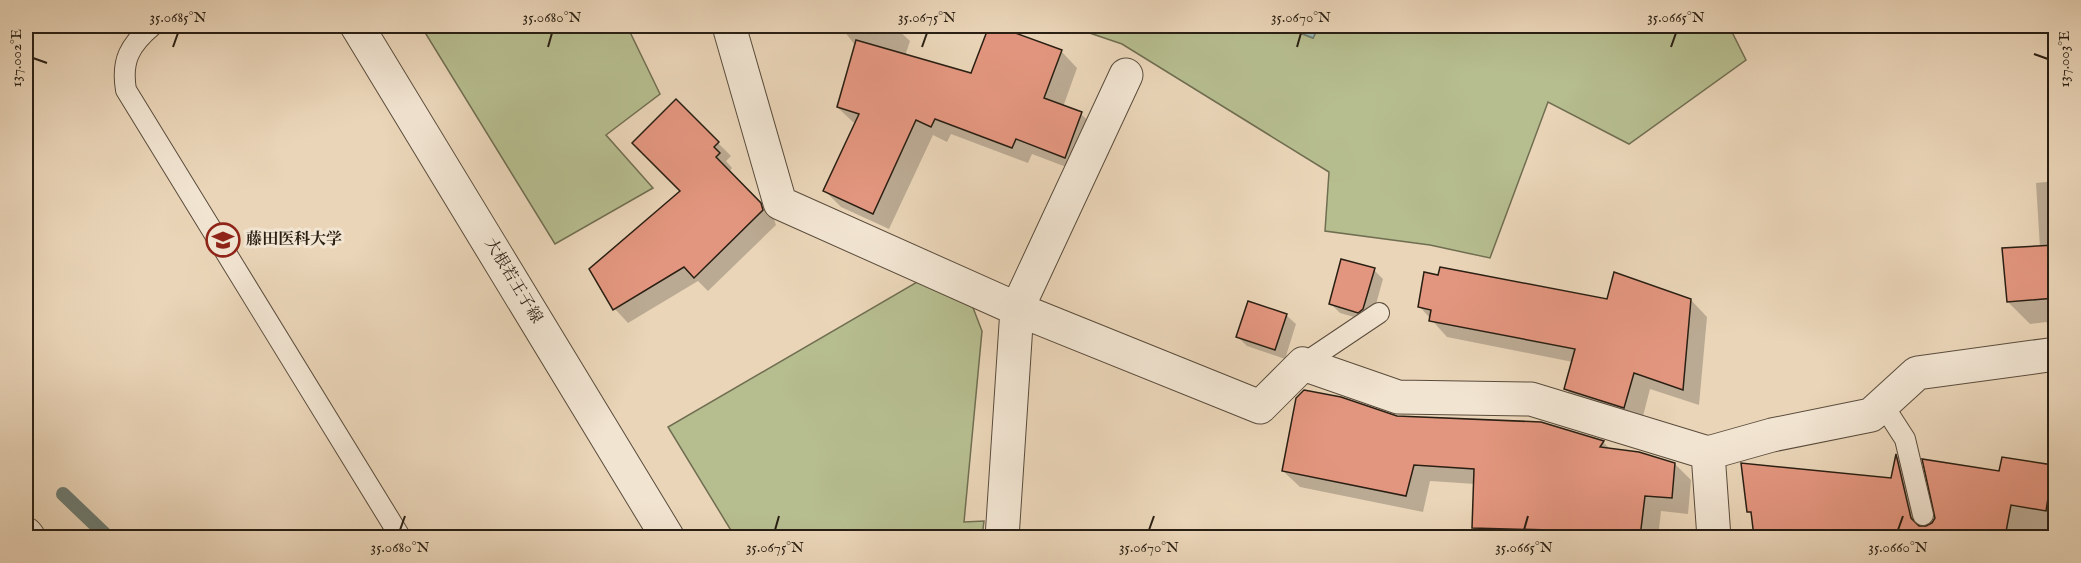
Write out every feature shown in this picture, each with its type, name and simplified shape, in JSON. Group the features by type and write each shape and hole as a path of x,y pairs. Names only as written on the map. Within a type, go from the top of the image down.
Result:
{"street":[{"name":"大根若王子線","path":"357,26 668,537"},
{"path":"729,26 780,203 1017,309 1260,406 1303,364 1398,397 1531,399 1708,453 1772,435 1871,415 1917,373 2055,354"},
{"path":"1002,537 1017,309 1126,75"},
{"path":"1708,453 1714,537"},
{"path":"26,534 29,537"}],"lane":[{"path":"152,26 135,41 126,61 124,77 126,90 400,537"},
{"path":"1303,364 1379,313"},
{"path":"1883,405 1905,439 1923,515"}],"green space":[{"path":"421,26 627,26 660,94 606,135 653,188 555,244"},
{"path":"1069,26 1282,26 1313,38 1318,28 1316,26 1740,26 1733,34 1746,60 1629,144 1548,102 1490,258 1430,245 1325,231 1329,172 1122,44"},
{"path":"917,282 972,305 982,331 964,522 984,521 982,537 735,537 668,427"}],"water":[{"path":"1282,26 1316,26 1318,28 1313,38"}],"building":[{"path":"989,26 996,26 1062,50 1044,98 1082,112 1065,158 1016,139 1012,148 935,119 931,127 916,120 873,214 823,191 859,114 837,107 856,40 971,73"},
{"path":"676,99 719,142 714,147 720,153 716,157 761,203 763,210 694,278 684,267 613,310 589,269 680,191 632,143"},
{"path":"2055,245 2055,298 2007,302 2002,248"},
{"path":"1341,259 1375,268 1363,309 1358,313 1329,304"},
{"path":"1440,267 1607,299 1614,272 1691,299 1683,390 1634,373 1624,408 1564,389 1575,349 1429,321 1431,310 1418,307 1424,272 1438,275"},
{"path":"1248,301 1287,314 1275,350 1236,337"},
{"path":"1304,390 1341,397 1397,416 1541,422 1604,441 1600,447 1639,452 1675,463 1672,498 1645,496 1640,537 1585,537 1586,531 1472,528 1474,469 1414,465 1406,496 1282,471 1296,398"},
{"path":"1896,454 1911,518 1919,526 1932,523 1935,518 1922,459 1999,471 2002,457 2053,465 2046,511 2011,505 2005,537 1936,537 1937,530 1878,537 1754,537 1751,512 1747,512 1741,463 1891,478"}],"waterway":[{"path":"63,494 109,538"}],"place":[{"name":"藤田医科大学","path":"223,240"}]}
